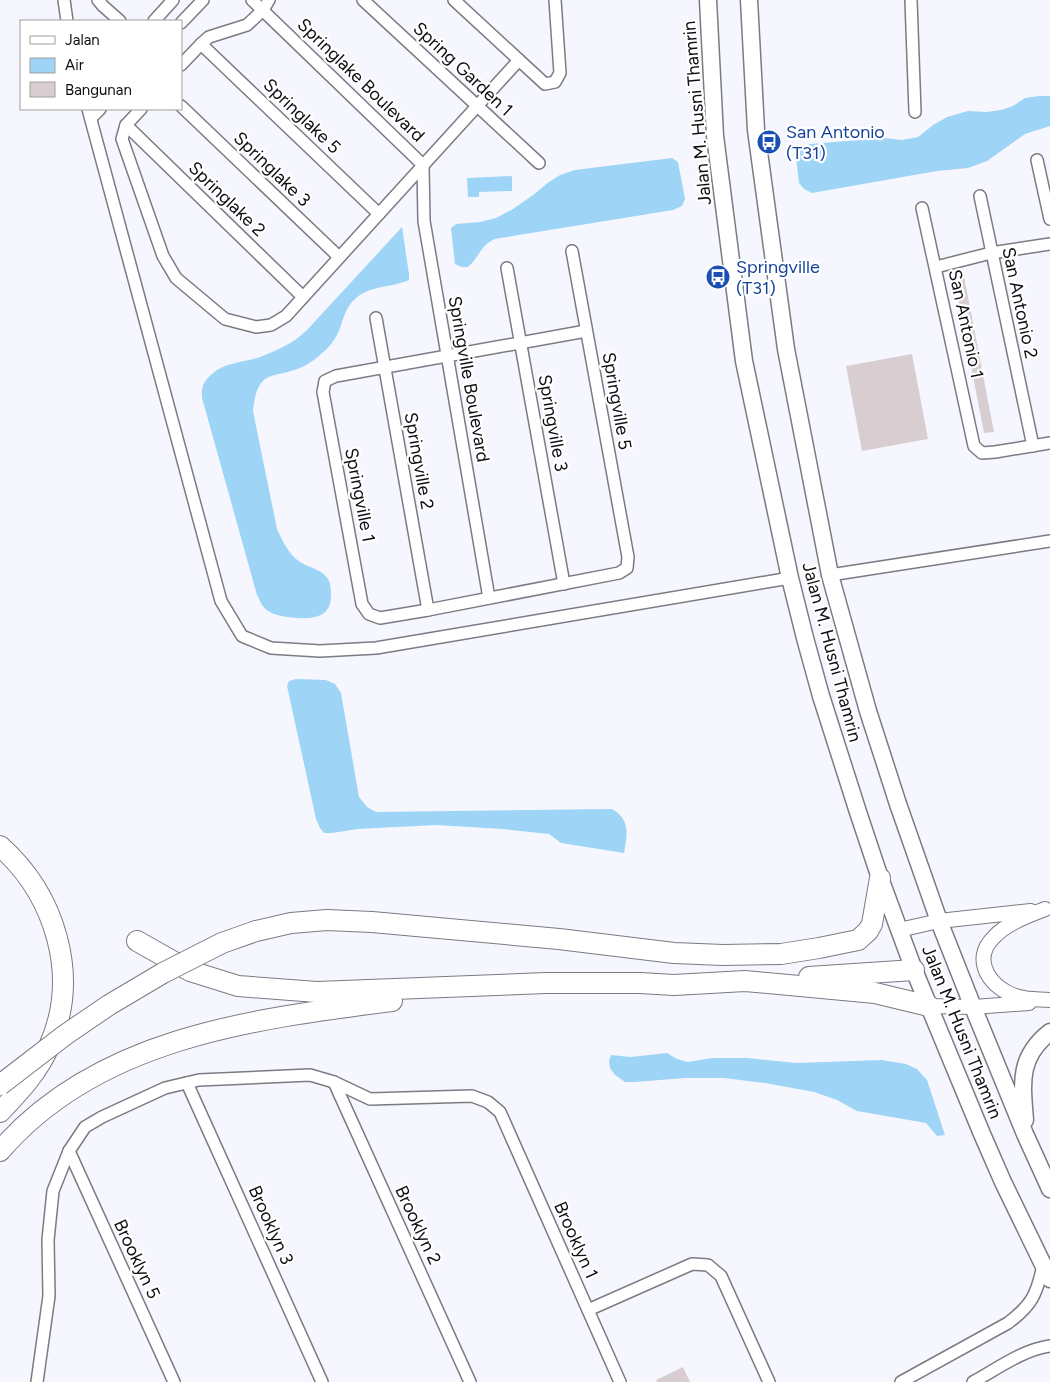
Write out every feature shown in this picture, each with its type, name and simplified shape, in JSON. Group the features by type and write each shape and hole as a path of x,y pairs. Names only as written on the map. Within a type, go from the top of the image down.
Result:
{"highway":[{"path":"0,846 23,869 48,911 59,946 63,973 60,1012 50,1045 28,1082 0,1112"},
{"path":"0,1085 65,1035 109,1005 162,973 222,943 256,931 291,923 327,920 372,922 674,952 781,954 858,940 872,924 880,878"},
{"path":"137,941 190,971 238,986 317,992 546,983 674,985 914,970"},
{"path":"745,981 875,993 929,1006"},
{"path":"0,1150 45,1107 64,1093 109,1068 188,1038 228,1027 317,1011 546,983"}],"main road":[{"name":"Jalan M. Husni Thamrin","path":"708,0 715,136 744,361 790,578 821,696 880,878 914,970 978,1126 1046,1272"},
{"name":"Jalan M. Husni Thamrin","path":"749,0 756,130 786,348 830,575 868,711 939,921 1050,1189"},
{"path":"1026,1134 1023,1093 1025,1065 1037,1043 1050,1032"}],"street":[{"path":"64,0 67,20"},
{"path":"155,20 173,0"},
{"path":"182,22 203,0"},
{"name":"Springlake Boulevard","path":"252,0 266,5 423,165"},
{"name":"Spring Garden 1","path":"363,0 539,163"},
{"path":"454,0 545,84 555,82 560,73 555,4 546,0"},
{"path":"911,0 915,112"},
{"path":"100,3 119,20"},
{"path":"182,64 209,37 247,25 266,5"},
{"name":"Springlake 5","path":"201,44 379,214"},
{"path":"140,110 126,125 122,139 163,256 176,278 225,319 256,327 271,325 286,316 519,60"},
{"name":"Springlake 3","path":"182,107 339,257"},
{"path":"90,114 221,601 242,636 271,648 320,651 376,648 790,578"},
{"name":"Springlake 2","path":"126,125 303,297"},
{"path":"1037,160 1050,219"},
{"name":"Springville Boulevard","path":"423,165 424,221 489,598"},
{"name":"San Antonio 2","path":"980,196 1033,446"},
{"name":"San Antonio 1","path":"922,208 974,446 982,453 1033,446"},
{"path":"936,267 991,253 1050,244"},
{"name":"Springville 5","path":"564,584 619,573 627,568 628,557 572,251"},
{"name":"Springville 3","path":"507,268 564,584"},
{"name":"Springville 2","path":"376,318 428,610"},
{"path":"384,367 586,331"},
{"name":"Springville 1","path":"384,367 336,376 325,381 323,392 362,604 369,614 380,618 428,610"},
{"path":"1033,446 1050,442"},
{"path":"830,575 1050,542"},
{"path":"428,610 564,584"},
{"path":"899,930 939,921 1048,909"},
{"path":"1048,909 1016,922 996,934 988,943 983,960 989,977 1003,989 1020,997 1050,1001"},
{"path":"929,1006 973,1007 1050,1001"},
{"path":"36,1382 49,1296 48,1240 52,1191 69,1151 85,1128 102,1117 165,1088 187,1082 310,1075 334,1082"},
{"name":"Brooklyn 3","path":"187,1082 322,1382"},
{"name":"Brooklyn 1","path":"334,1082 370,1099 472,1096 488,1102 500,1112 620,1382"},
{"name":"Brooklyn 2","path":"334,1082 470,1382"},
{"name":"Brooklyn 5","path":"69,1151 174,1382"},
{"path":"588,1310 692,1264 708,1265 721,1276 769,1382"},
{"path":"901,1382 1008,1323 1021,1313 1032,1300 1046,1272"},
{"path":"973,1382 1025,1354 1050,1346"}],"water":[{"path":"1050,96 1050,126 1025,134 987,161 968,168 937,171 812,193 804,189 799,183 796,157 800,149 810,144 884,138 902,140 918,137 947,117 968,111 986,112 1001,110 1013,106 1025,98"},
{"path":"672,158 678,162 685,199 682,206 673,210 493,240 487,243 470,266 464,267 455,264 451,228 456,224 480,222 496,218 513,209 560,175 575,170"},
{"path":"512,176 512,191 479,192 479,197 468,197 467,178"},
{"path":"402,227 409,280 361,294 349,306 338,333 326,350 303,366 265,379 259,386 256,394 253,411 277,529 292,555 304,564 323,573 329,581 331,589 328,609 320,615 303,618 278,615 265,609 257,595 202,398 202,390 205,382 217,370 260,357 298,338"},
{"path":"296,679 326,680 335,684 341,693 359,797 367,807 376,812 612,809 618,813 625,823 627,834 624,853 561,843 549,834 502,829 436,825 358,829 324,833 316,819 287,686 289,681"},
{"path":"667,1053 677,1059 688,1062 712,1058 747,1058 796,1063 881,1060 906,1064 917,1069 927,1080 945,1135 937,1136 926,1123 857,1111 837,1100 814,1092 724,1078 685,1078 625,1082 615,1075 610,1068 609,1061 611,1055 630,1057"}],"building":[{"path":"963,271 994,432 984,433 953,273"},
{"path":"912,354 928,439 862,451 846,366"},
{"path":"683,1367 690,1382 657,1382 656,1380"}],"place":[{"name":"San Antonio (T31)","path":"769,142"},
{"name":"Springville (T31)","path":"718,277"}]}
